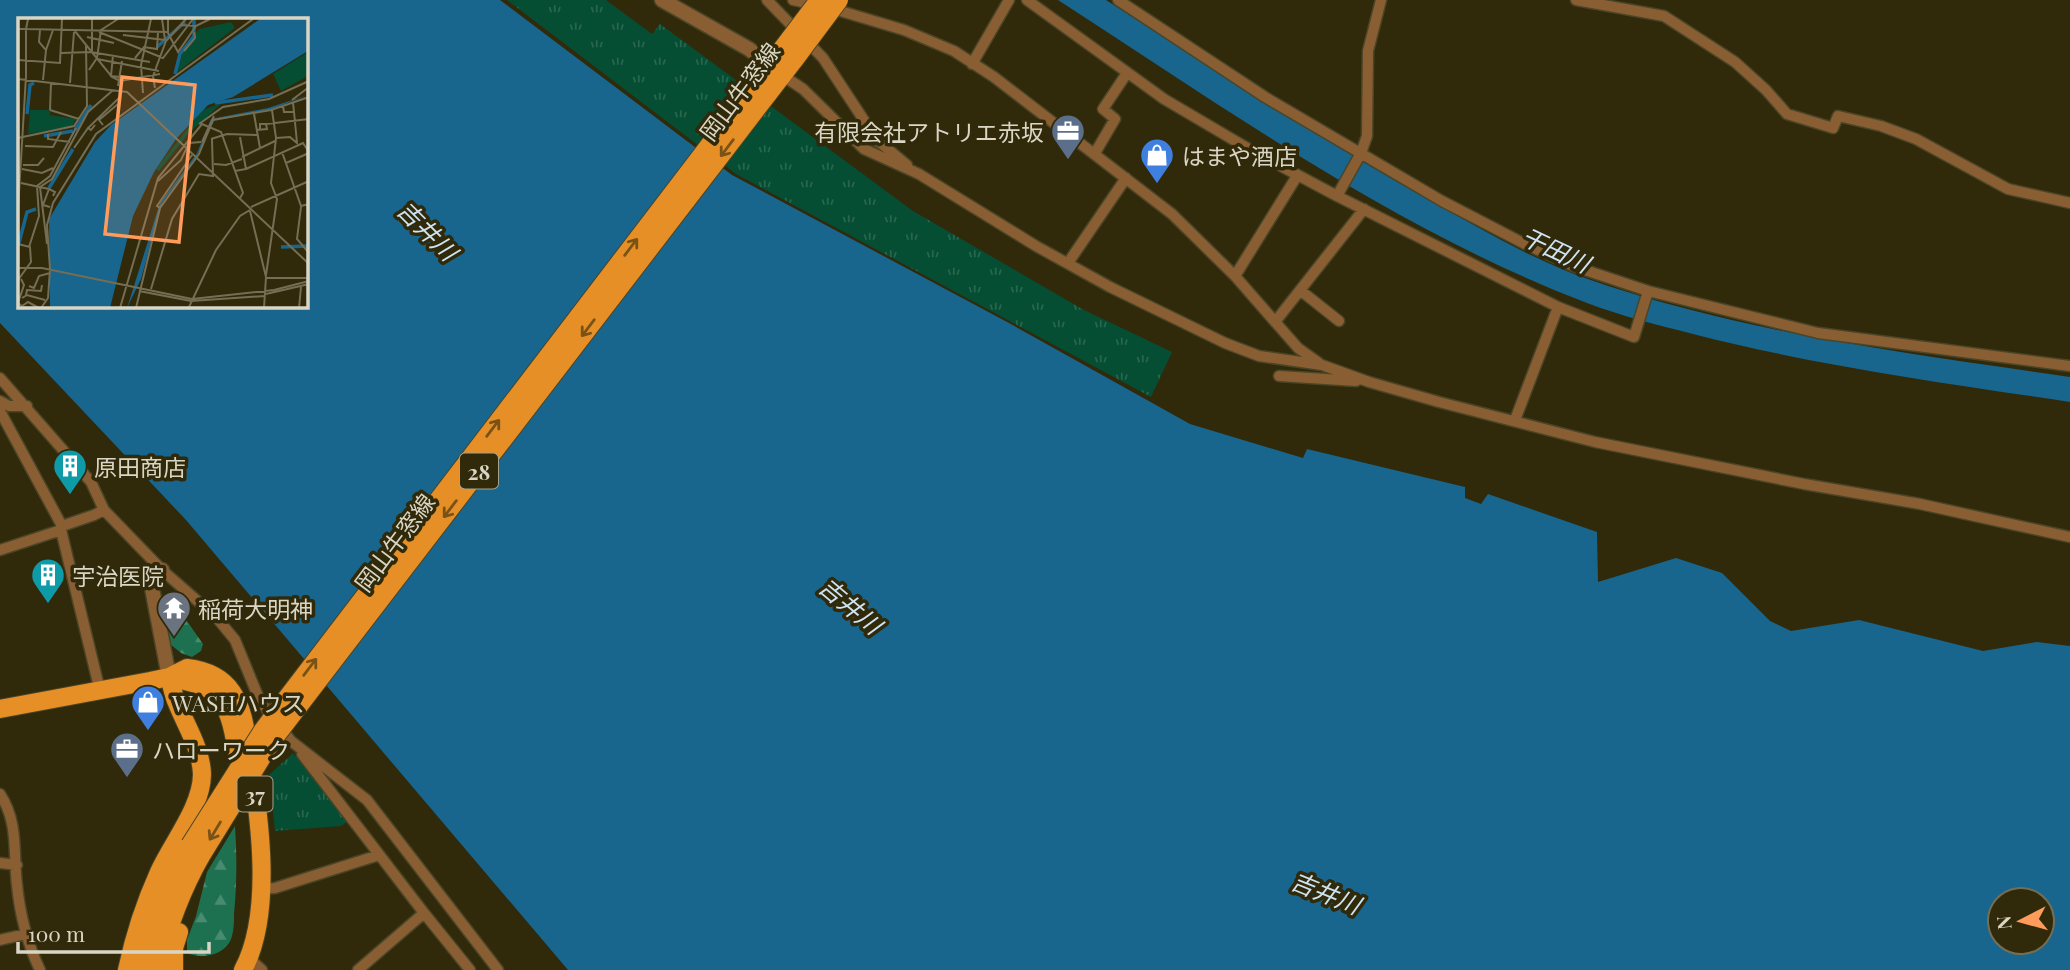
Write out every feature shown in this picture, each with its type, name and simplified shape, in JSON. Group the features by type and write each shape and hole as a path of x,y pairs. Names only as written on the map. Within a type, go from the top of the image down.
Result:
{"main road":[{"name":"岡山牛窓線","path":"788,54 819,0"},
{"name":"岡山牛窓線","path":"144,970 160,910 176,871 195,850 272,741 788,54 839,0"},
{"name":"37","path":"0,709 169,677 187,668 213,675 224,682 237,701 243,720 256,798 261,889 252,966"},
{"name":"37","path":"169,677 204,687 216,694 230,723 242,780 250,890 245,932 236,959 229,970"},
{"path":"127,970 132,945 158,873 201,788 202,772 195,742 176,702 169,677"},
{"name":"岡山牛窓線","path":"158,970 195,850"},
{"path":"174,970 174,948 187,909 188,877"}],"street":[{"path":"767,0 823,58 877,140 919,174"},
{"path":"793,0 904,30 954,51 1095,153 1172,214 1235,276 1298,348 1322,365"},
{"path":"972,64 1009,0"},
{"path":"1027,0 1164,99 1297,176 1338,193 1364,209 1558,307 1634,337 1648,293"},
{"path":"1118,0 1359,156 1525,244 1573,266 1648,293 1818,333 2070,366"},
{"path":"1338,193 1367,136 1368,51 1381,0"},
{"path":"1576,0 1664,16 1735,62 1766,90 1787,114 1833,128 1838,117 1881,126 1916,139 2008,188 2070,203"},
{"path":"672,2 749,49 803,89 864,149 919,174 1110,287 1225,343 1259,356 1322,365 1369,382 1595,442 1920,504 2070,537"},
{"path":"1095,153 1115,119 1103,109 1127,73"},
{"path":"1235,276 1297,176"},
{"path":"1068,263 1126,178"},
{"path":"1275,322 1364,209"},
{"path":"1300,290 1339,321"},
{"path":"1515,421 1558,307"},
{"path":"1279,376 1369,382"},
{"path":"0,378 91,482 104,510 162,570 217,618 234,640 260,701 470,970"},
{"path":"0,401 9,406 27,407"},
{"path":"2,418 61,528 100,691"},
{"path":"0,550 104,510"},
{"path":"162,570 153,582 153,594 169,677"},
{"path":"291,741 368,800 498,970"},
{"path":"0,794 11,814 17,865 16,882 26,934 40,970"},
{"path":"261,889 275,888 379,855"},
{"path":"0,863 17,865"},
{"path":"358,970 424,913"},
{"path":"0,940 26,934"}],"green space":[{"path":"507,0 606,0 652,34 660,24 913,211 1084,310 1172,352 1151,397 736,174"},
{"path":"167,602 175,604 203,644 201,651 192,657 181,653 170,644 164,605"},
{"path":"293,753 348,821 341,826 275,831 269,775"},
{"path":"235,826 236,881 232,936 220,952 207,956 187,953 187,940 207,872"}],"water":[{"name":"吉井川","path":"0,0 500,0 732,175 1009,323 1190,424 1303,458 1307,449 1465,487 1465,498 1481,504 1488,494 1597,532 1598,582 1676,558 1722,573 1770,621 1791,631 1859,620 1983,651 2037,642 2070,646 2070,970 568,970 186,520 0,323"},
{"path":"1058,0 1106,0 1270,105 1396,181 1510,244 1566,271 1644,297 1764,327 1886,350 2070,377 2070,402 1881,373 1786,355 1653,324 1587,303 1516,274 1381,204 1250,125"}],"place":[{"name":"有限会社アトリエ赤坂","path":"1068,161"},
{"name":"はまや酒店","path":"1157,185"},
{"name":"原田商店","path":"70,496"},
{"name":"宇治医院","path":"48,605"},
{"name":"稲荷大明神","path":"174,638"},
{"name":"WASHハウス","path":"148,732"},
{"name":"ハローワーク","path":"127,779"}],"water label":[{"name":"干田川","path":"1556,249"}]}
